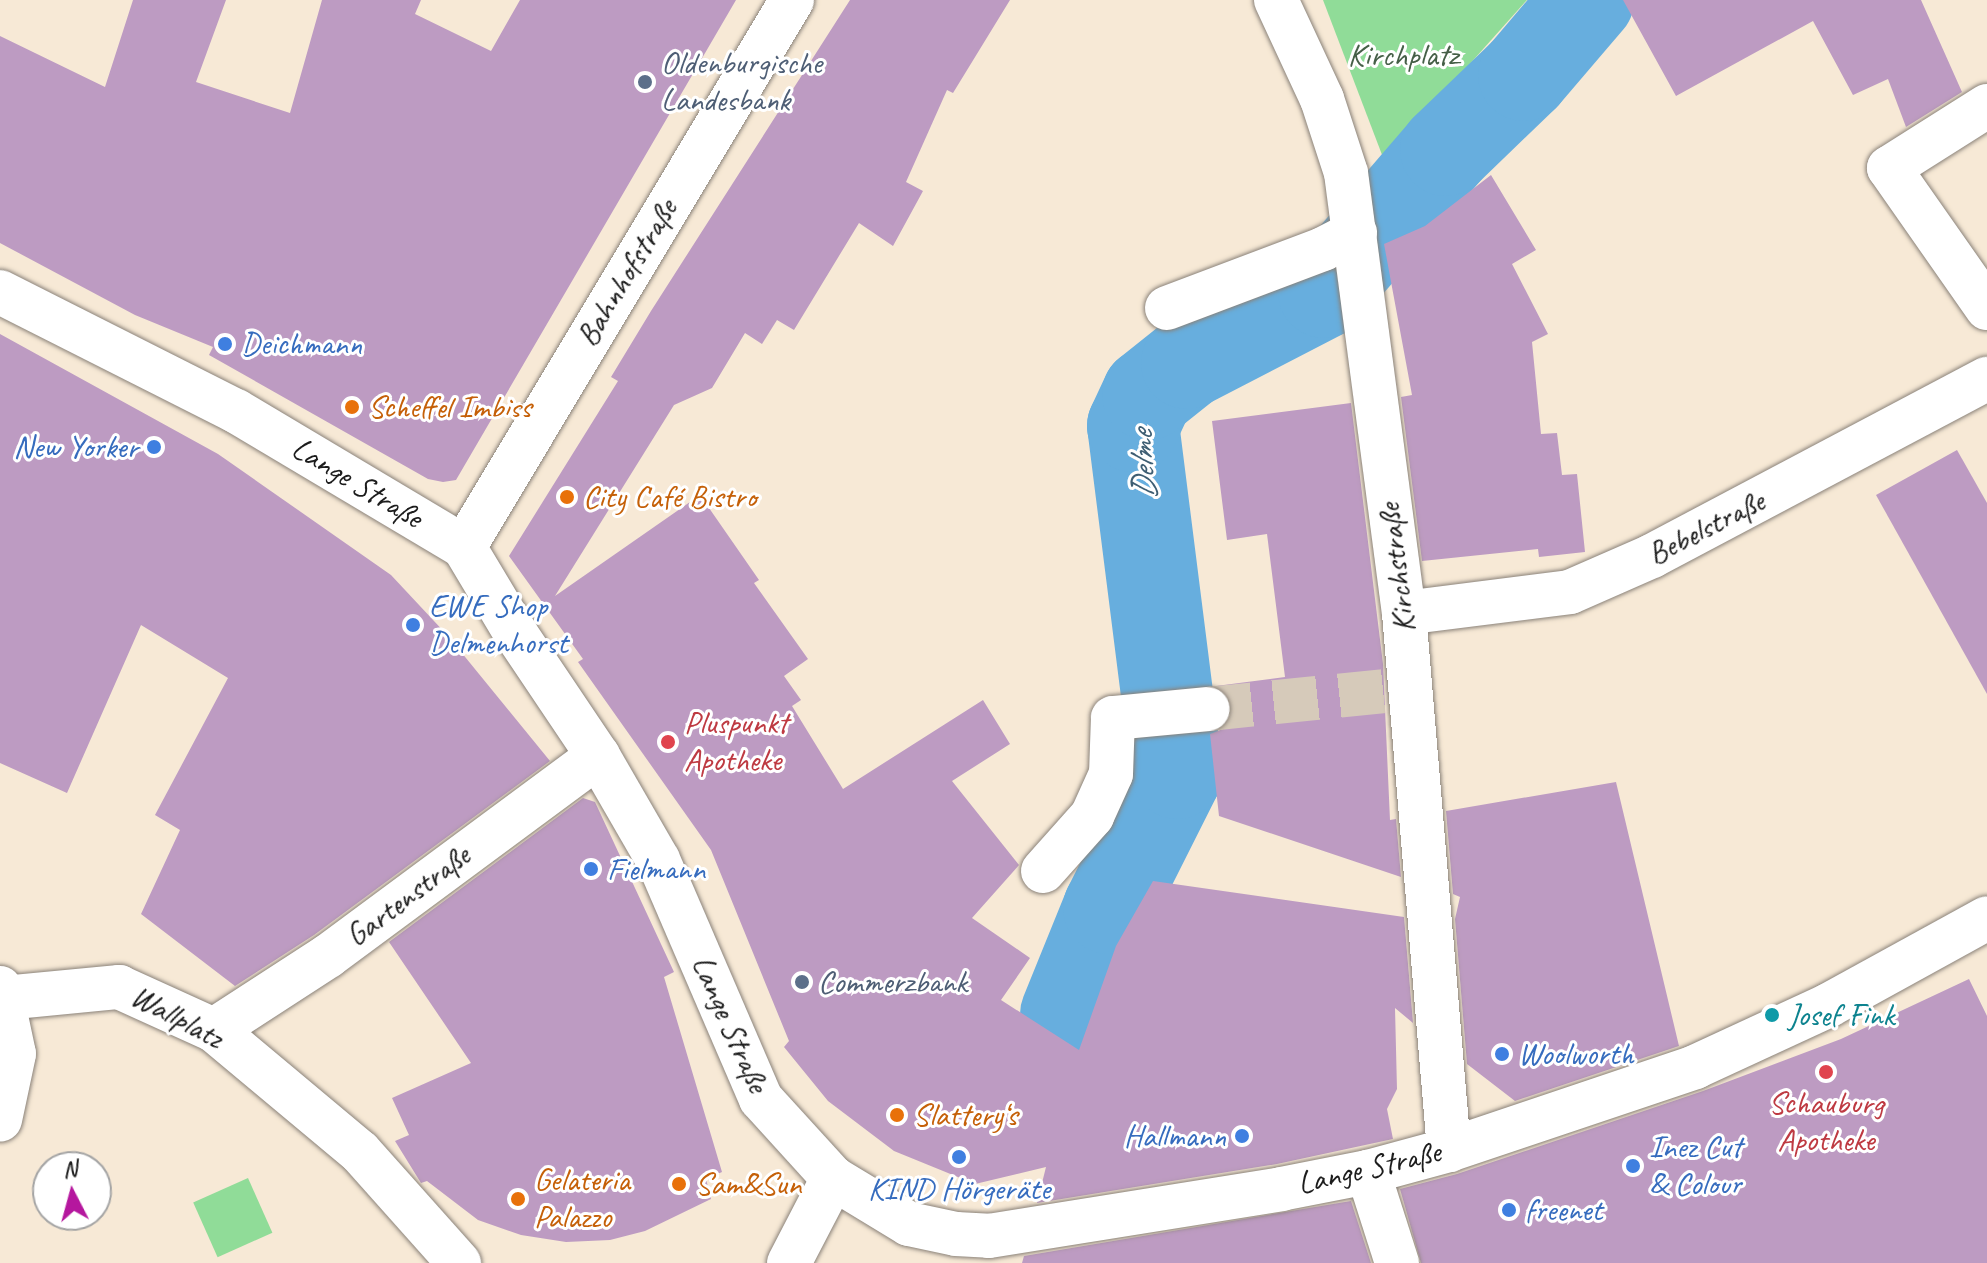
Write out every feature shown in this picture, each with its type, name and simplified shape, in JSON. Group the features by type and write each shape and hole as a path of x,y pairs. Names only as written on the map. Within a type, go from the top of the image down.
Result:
{"street":[{"name":"Kirchstraße","path":"1276,0 1322,99 1346,173 1404,613 1397,690 1420,808 1449,1150"},
{"name":"Bahnhofstraße","path":"464,547 782,15"},
{"path":"1987,106 1889,168 1987,308"},
{"path":"1167,308 1323,249 1355,233"},
{"name":"Lange Straße","path":"0,292 236,411 464,547 516,634 598,756 658,860 761,1099 833,1178 909,1224 956,1234 980,1249 1093,1221 1368,1172 1449,1150 1695,1067 1829,1005 1987,918"},
{"name":"Bebelstraße","path":"1404,613 1570,592 1652,556 1987,379"},
{"path":"1043,871 1092,816 1111,774 1113,718 1191,711"},
{"name":"Gartenstraße","path":"214,1030 328,956 598,756"},
{"name":"Wallplatz","path":"2,993 119,987 214,1030 360,1152 459,1263"},
{"path":"0,1120 14,1054 2,993"},
{"path":"1368,1172 1397,1263"},
{"path":"789,1263 833,1178"}],"green space":[{"name":"Kirchplatz","path":"1323,0 1527,0 1384,160"},
{"path":"248,1178 272,1233 218,1257 193,1202"}],"building":[{"path":"133,0 226,0 196,82 290,113 322,0 421,0 415,14 491,51 520,0 736,0 456,480 443,482 428,479 209,355 213,347 135,315 0,243 0,36 105,87"},
{"path":"850,0 1010,0 953,93 947,90 906,182 923,191 893,246 859,223 794,330 777,320 762,344 745,333 712,388 674,405 555,596 700,495 759,580 754,583 808,659 784,676 801,700 792,706 843,789 983,700 1010,744 952,781 1019,865 972,918 1030,958 1001,1000 1079,1050 1116,946 1153,881 1404,917 1413,1023 1395,1008 1397,1089 1387,1109 1393,1139 1277,1164 1037,1203 1046,1167 975,1184 894,1151 828,1101 784,1047 789,1041 711,850 578,662 583,659 509,556 618,381 611,377 651,311"},
{"path":"1623,0 1921,0 1962,92 1906,127 1888,79 1853,95 1813,21 1676,96"},
{"path":"1491,175 1536,250 1512,264 1548,334 1532,342 1541,434 1557,433 1562,475 1577,474 1585,552 1539,557 1538,549 1422,561 1401,397 1412,395 1384,244 1425,226"},
{"path":"0,334 218,454 391,575 448,636 550,761 314,935 235,986 141,914 180,830 155,815 228,678 141,625 67,793 0,763"},
{"path":"1351,403 1383,664 1390,820 1396,819 1401,877 1219,816 1210,734 1223,729 1230,720 1233,707 1228,694 1216,686 1285,677 1267,534 1227,540 1212,421"},
{"path":"1957,450 1987,503 1987,694 1876,495"},
{"path":"1616,782 1679,1046 1515,1101 1467,1064 1455,919 1460,897 1453,894 1446,811"},
{"path":"583,798 595,802 674,972 664,977 722,1172 706,1179 711,1199 645,1231 610,1240 566,1242 521,1235 478,1220 427,1181 421,1183 395,1141 409,1135 392,1098 471,1063 389,942"},
{"path":"1969,979 1987,1016 1987,1263 1421,1263 1400,1189 1457,1174 1703,1091 1841,1039"},
{"path":"1351,1201 1371,1263 1022,1263 1024,1256"}],"waterway":[{"name":"Delme","path":"1066,1014 1109,908 1177,773 1133,426 1148,394 1187,363 1324,292 1446,150 1524,75 1588,0"}],"tunnel":[{"path":"1208,709 1384,691"}],"place":[{"name":"Oldenburgische Landesbank","path":"645,82"},
{"name":"Deichmann","path":"225,344"},
{"name":"Scheffel Imbiss","path":"352,407"},
{"name":"New Yorker","path":"154,447"},
{"name":"City Café Bistro","path":"567,497"},
{"name":"EWE Shop Delmenhorst","path":"413,625"},
{"name":"Pluspunkt Apotheke","path":"668,742"},
{"name":"Fielmann","path":"591,869"},
{"name":"Commerzbank","path":"802,982"},
{"name":"Josef Fink","path":"1772,1015"},
{"name":"Woolworth","path":"1502,1054"},
{"name":"Schauburg Apotheke","path":"1826,1072"},
{"name":"Slattery‘s","path":"897,1115"},
{"name":"Hallmann","path":"1242,1136"},
{"name":"KIND Hörgeräte","path":"959,1157"},
{"name":"Inez Cut & Colour","path":"1633,1166"},
{"name":"Sam&Sun","path":"679,1184"},
{"name":"Gelateria Palazzo","path":"518,1199"},
{"name":"freenet","path":"1509,1210"}]}
